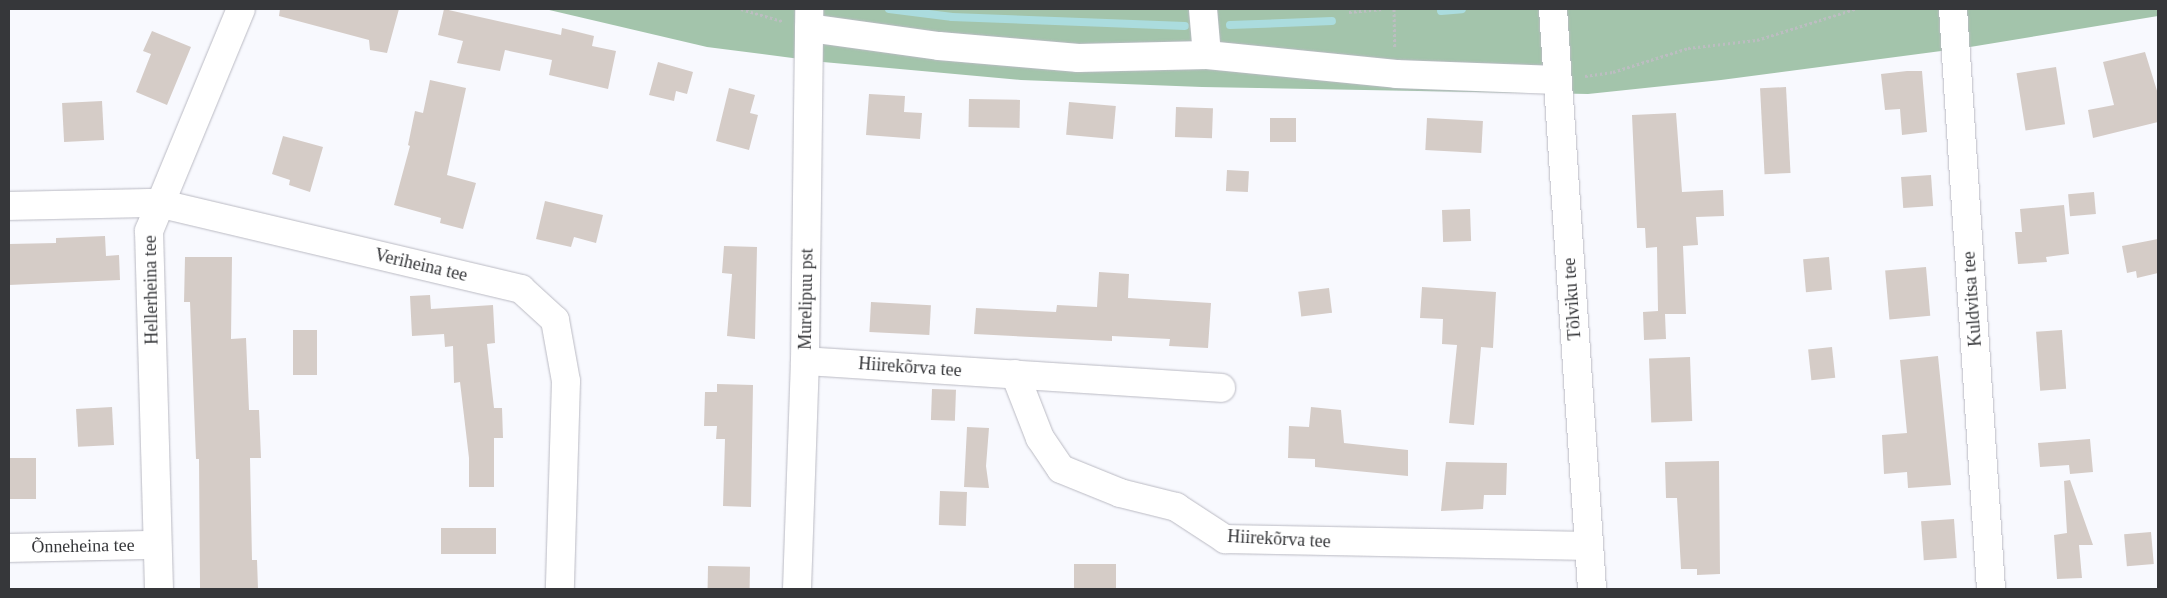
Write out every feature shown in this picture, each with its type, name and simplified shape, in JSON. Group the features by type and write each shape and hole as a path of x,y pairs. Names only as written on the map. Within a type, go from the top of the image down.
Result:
{"street":[{"name":"Hellerheina tee","path":"159,589 148,231 158,203 241,9"},
{"path":"1204,9 1207,55"},
{"name":"Tõlviku tee","path":"1553,9 1592,589"},
{"name":"Kuldvitsa tee","path":"1953,9 1991,589"},
{"path":"809,18 939,46 1078,58 1207,55 1396,74 1557,80"},
{"name":"Murelipuu pst","path":"797,589 805,361 809,18"},
{"name":"Veriheina tee","path":"9,206 158,203 521,289 556,320 566,380 560,589"},
{"name":"Hiirekõrva tee","path":"805,361 1221,388"},
{"name":"Hiirekõrva tee","path":"1015,374 1040,438 1061,468 1120,493 1176,507 1225,540 1589,546"},
{"name":"Õnneheina tee","path":"9,548 157,545"}],"path":[{"path":"741,9 809,18"},
{"path":"1349,12 1383,9"},
{"path":"1394,9 1396,74"},
{"path":"1557,80 1613,72 1688,48 1757,40 1855,9"}],"green space":[{"path":"545,9 2158,9 2158,16 1964,48 1721,80 1588,94 1202,87 1021,80 823,62 707,47"}],"building":[{"path":"280,9 399,9 387,53 370,50 369,40 279,16"},
{"path":"444,9 561,35 562,28 594,36 592,46 616,51 608,89 549,75 552,60 505,50 500,71 457,63 463,41 438,35"},
{"path":"152,31 191,47 167,105 136,92 151,54 143,51"},
{"path":"2145,52 2158,94 2158,122 2093,138 2088,110 2114,105 2103,62"},
{"path":"658,62 693,72 687,94 676,91 674,101 649,95"},
{"path":"2056,67 2065,124 2026,131 2016,73"},
{"path":"1922,71 1927,132 1902,135 1900,109 1885,110 1881,74"},
{"path":"430,80 466,88 447,175 476,183 463,229 440,223 441,218 394,205 410,146 408,145 415,111 423,113"},
{"path":"1786,87 1791,173 1765,174 1760,88"},
{"path":"729,88 755,95 750,113 758,115 749,150 716,141"},
{"path":"869,94 905,96 904,112 922,113 920,139 866,135"},
{"path":"969,99 1020,100 1020,128 969,127"},
{"path":"102,101 104,140 64,142 62,103"},
{"path":"1069,102 1116,106 1113,139 1066,135"},
{"path":"1176,107 1213,108 1212,138 1175,137"},
{"path":"1676,113 1682,192 1723,190 1724,216 1696,217 1698,245 1683,246 1686,314 1665,314 1666,339 1644,340 1643,312 1658,311 1657,247 1646,248 1645,228 1637,228 1632,115"},
{"path":"1270,118 1296,118 1296,142 1270,142"},
{"path":"1427,118 1483,121 1481,153 1425,150"},
{"path":"283,136 323,147 310,192 289,185 290,180 272,174"},
{"path":"1227,170 1249,171 1248,192 1226,191"},
{"path":"1931,175 1933,206 1903,208 1901,177"},
{"path":"2094,192 2096,214 2070,216 2068,194"},
{"path":"545,201 603,215 596,243 574,237 571,247 536,239"},
{"path":"2064,205 2069,254 2046,257 2047,262 2018,264 2015,232 2022,232 2020,209"},
{"path":"1470,209 1471,241 1443,242 1442,210"},
{"path":"105,236 106,256 119,255 120,280 9,285 9,244 56,243 56,238"},
{"path":"2158,239 2158,273 2137,278 2136,271 2127,273 2122,246"},
{"path":"724,246 757,247 755,339 727,336 732,274 722,273"},
{"path":"185,257 232,257 231,339 246,338 249,410 259,410 261,458 250,458 252,560 257,560 258,589 200,589 199,459 196,459 190,302 184,302"},
{"path":"1829,257 1832,290 1806,292 1803,259"},
{"path":"1926,267 1930,316 1889,319 1885,271"},
{"path":"1099,272 1129,274 1128,298 1211,303 1208,348 1169,346 1170,339 1112,336 1112,341 974,334 976,308 1056,312 1057,305 1097,307"},
{"path":"1422,287 1496,292 1493,348 1481,347 1474,425 1449,423 1457,345 1442,344 1443,319 1420,318"},
{"path":"1329,288 1332,313 1301,317 1298,292"},
{"path":"430,295 431,309 493,305 495,343 487,344 494,408 502,408 503,438 494,438 494,487 469,487 469,458 460,382 454,383 453,346 445,347 444,334 412,336 410,296"},
{"path":"871,302 931,305 929,335 869,332"},
{"path":"293,330 317,330 317,375 293,375"},
{"path":"2062,330 2066,389 2040,391 2036,332"},
{"path":"1832,347 1835,378 1811,380 1808,350"},
{"path":"1938,356 1951,485 1908,488 1907,472 1884,474 1882,435 1907,433 1900,360"},
{"path":"1690,357 1692,421 1651,422 1649,358"},
{"path":"717,384 753,385 751,507 723,506 725,439 716,439 717,426 704,426 705,392 717,392"},
{"path":"932,389 956,390 955,421 931,420"},
{"path":"112,407 114,445 78,447 76,409"},
{"path":"1311,407 1341,410 1344,443 1408,450 1408,476 1315,467 1315,459 1288,458 1289,426 1309,427"},
{"path":"967,427 989,428 986,466 989,488 964,487"},
{"path":"2090,439 2093,472 2070,474 2069,465 2040,467 2038,443"},
{"path":"9,458 36,458 36,499 9,499"},
{"path":"1719,461 1720,574 1697,575 1697,569 1681,569 1677,498 1666,498 1665,462"},
{"path":"1446,462 1507,463 1506,495 1484,495 1483,509 1441,511"},
{"path":"2070,480 2093,545 2079,545 2082,578 2057,579 2054,535 2067,533 2064,481"},
{"path":"940,491 967,492 966,526 939,525"},
{"path":"1954,519 1957,558 1924,560 1921,521"},
{"path":"441,528 496,528 496,554 441,554"},
{"path":"2151,532 2154,564 2127,566 2124,534"},
{"path":"1074,564 1116,564 1116,589 1074,589"},
{"path":"708,566 750,567 750,589 708,589"}],"waterway":[{"path":"889,9 952,17 1185,26"},
{"path":"1441,11 1462,9"},
{"path":"1230,25 1332,21"}]}
